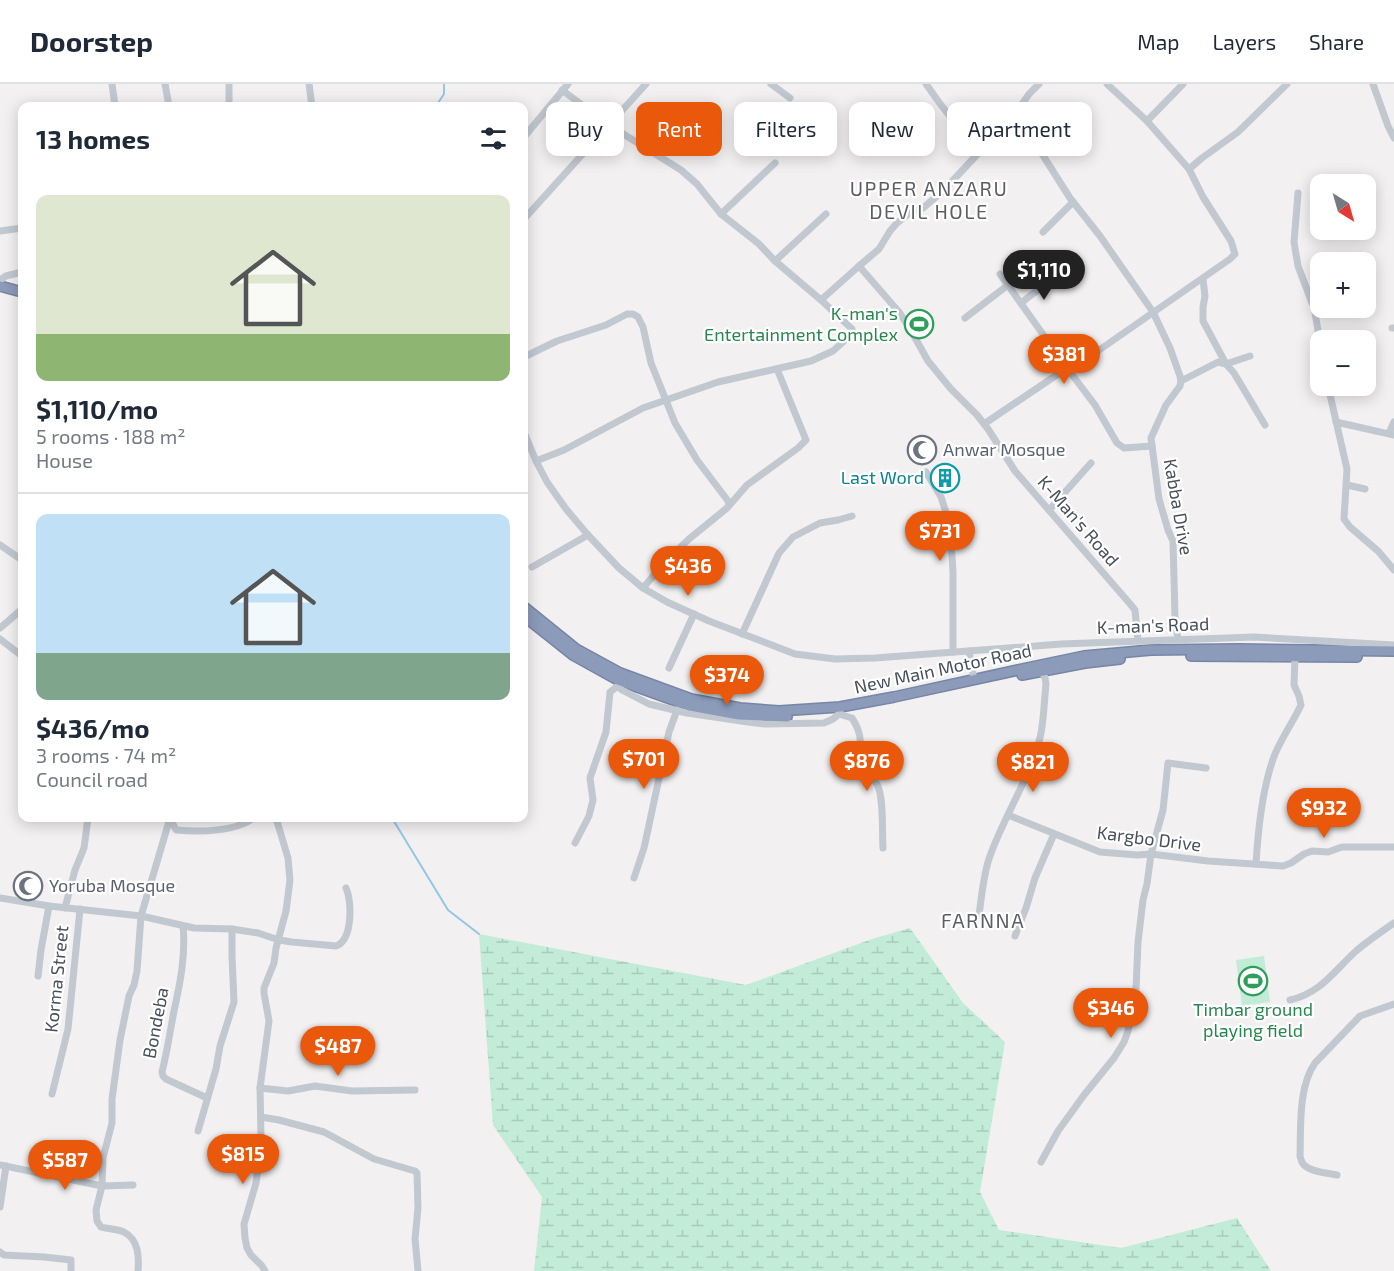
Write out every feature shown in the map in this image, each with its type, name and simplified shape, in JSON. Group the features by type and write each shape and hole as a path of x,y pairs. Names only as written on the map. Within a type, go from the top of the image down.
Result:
{"highway":[{"path":"0,286 18,291"},
{"path":"0,292 18,297"},
{"name":"New Main Motor Road","path":"528,610 576,649 620,674 691,699 740,708 779,711 840,707 1084,656 1151,650 1297,649 1394,657"},
{"name":"New Main Motor Road","path":"528,619 573,655 618,683 690,706 739,715 780,717 839,713 1085,663 1150,656 1362,647 1394,651"}],"street":[{"path":"111,84 114,102"},
{"path":"165,84 169,102"},
{"path":"229,84 229,102"},
{"path":"309,84 311,102"},
{"path":"528,132 568,84"},
{"path":"624,108 646,84"},
{"path":"771,84 790,98"},
{"path":"926,84 947,112"},
{"path":"1024,102 1039,84"},
{"path":"984,423 1068,370 1203,279 1236,254 1232,242 1203,197 1189,170 1147,121 1107,84"},
{"path":"1147,121 1183,84"},
{"path":"1189,170 1238,132 1287,84"},
{"path":"1373,84 1394,138"},
{"path":"562,90 578,102"},
{"path":"536,461 564,450 643,408 665,400 718,382 811,361 833,351 853,333 852,329 759,244 721,214 697,184 681,170 624,134"},
{"path":"528,215 581,156"},
{"path":"821,300 879,249 897,223 911,212 923,208 944,190 975,156"},
{"path":"1044,156 1073,202 1100,236 1153,312 1170,348 1181,381 1218,362 1226,363 1250,356"},
{"path":"721,214 775,163"},
{"path":"1298,193 1294,242 1298,266 1310,298"},
{"path":"1042,232 1073,202"},
{"path":"775,261 826,214"},
{"path":"0,231 18,229"},
{"name":"K-Man's Road","path":"859,266 899,312 940,377 984,423 1015,471 1135,610 1138,641"},
{"path":"0,280 18,273"},
{"path":"1000,274 1095,405 1121,447 1152,446"},
{"path":"1021,303 1052,279"},
{"path":"1203,279 1205,296 1203,321 1265,425"},
{"path":"965,318 1008,285"},
{"path":"528,355 557,341 606,325 627,314 638,317 643,327 651,363 675,423 697,460 729,505"},
{"path":"643,588 665,562 729,505 747,485 806,440 777,369"},
{"name":"Kabba Drive","path":"1178,640 1175,617 1173,541 1159,499 1151,438 1166,405 1180,386 1181,381"},
{"path":"1330,396 1347,469 1344,519 1378,551 1394,570"},
{"path":"1336,422 1391,434 1394,422"},
{"name":"K-man's Road","path":"528,442 547,482 566,509 619,568 643,588 694,614 795,654 835,659 1050,644 1254,637 1297,649"},
{"path":"1049,510 1091,464"},
{"path":"926,472 941,497 950,525 953,572 953,652"},
{"path":"1347,485 1365,489"},
{"path":"742,634 779,553 793,537 819,523 852,516"},
{"path":"532,567 588,535"},
{"path":"0,545 18,557"},
{"path":"0,628 18,612"},
{"path":"669,668 694,614"},
{"path":"0,639 18,653"},
{"path":"1362,647 1394,645"},
{"path":"1256,864 1258,833 1274,755 1301,705 1294,685 1297,649"},
{"path":"969,651 974,679"},
{"path":"979,915 988,861 1021,789 1040,737 1046,684 1042,671"},
{"path":"575,843 589,816 593,800 590,778 606,732 610,692 618,683 622,690 649,704 765,724 824,723 839,713 852,718 860,732 863,772 870,775 878,785 883,848"},
{"path":"634,878 644,848 669,732 677,710"},
{"path":"1041,1162 1058,1131 1124,1042 1135,999 1139,925 1151,854 1163,810 1168,764 1206,768"},
{"name":"Kargbo Drive","path":"1008,815 1100,852 1130,855 1151,854 1208,861 1283,866 1312,852 1328,852 1342,847 1394,847"},
{"path":"65,908 75,870 84,848 87,822"},
{"path":"138,1271 136,1246 125,1233 100,1227 97,1223 96,1210 102,1186 102,1164 112,1123 112,1099 120,1040 137,971 141,916 169,822"},
{"path":"172,822 176,830 211,831 247,822"},
{"path":"265,1271 250,1255 244,1234 245,1220 258,1175 261,1138 260,1088 269,1021 264,988 272,970 286,911 290,880 288,858 277,822"},
{"path":"1015,936 1035,878 1054,834"},
{"path":"0,898 141,916 203,929 232,929 258,933 279,940 336,946 344,941 348,931 350,906 346,888"},
{"path":"38,976 49,906"},
{"name":"Korma Street","path":"52,1094 68,1029 80,909"},
{"path":"1290,1000 1317,989 1358,950 1394,923"},
{"name":"Bondeba","path":"183,926 184,940 178,991 162,1072 166,1079 207,1098"},
{"path":"198,1131 234,1002 232,929"},
{"path":"1337,1175 1313,1169 1301,1163 1304,1090 1309,1072 1363,1014 1393,1004"},
{"path":"260,1088 288,1091 315,1086 352,1091 415,1090"},
{"path":"261,1117 324,1132 374,1159 415,1171 417,1173 418,1208 415,1239 418,1271"},
{"path":"0,1207 3,1166 102,1186 133,1185"},
{"path":"0,1252 4,1255 71,1260 71,1271"}],"green space":[{"path":"910,928 963,1003 1005,1042 980,1192 999,1230 1121,1248 1237,1218 1271,1271 534,1271 542,1197 493,1125 479,934 746,985 872,939"},
{"name":"Timbar ground playing field","path":"1264,956 1270,1002 1242,1006 1236,960"}],"waterway":[{"path":"439,102 444,94 444,84"},
{"path":"394,822 448,910 479,934"}],"place":[{"name":"K-man's Entertainment Complex","path":"919,324"},
{"name":"Anwar Mosque","path":"922,450"},
{"name":"Last Word","path":"945,478"},
{"name":"Yoruba Mosque","path":"28,886"},
{"name":"Timbar ground playing field","path":"1253,981"}],"district":[{"name":"UPPER ANZARU DEVIL HOLE","path":"929,200"},
{"name":"FARNNA","path":"983,921"}]}
